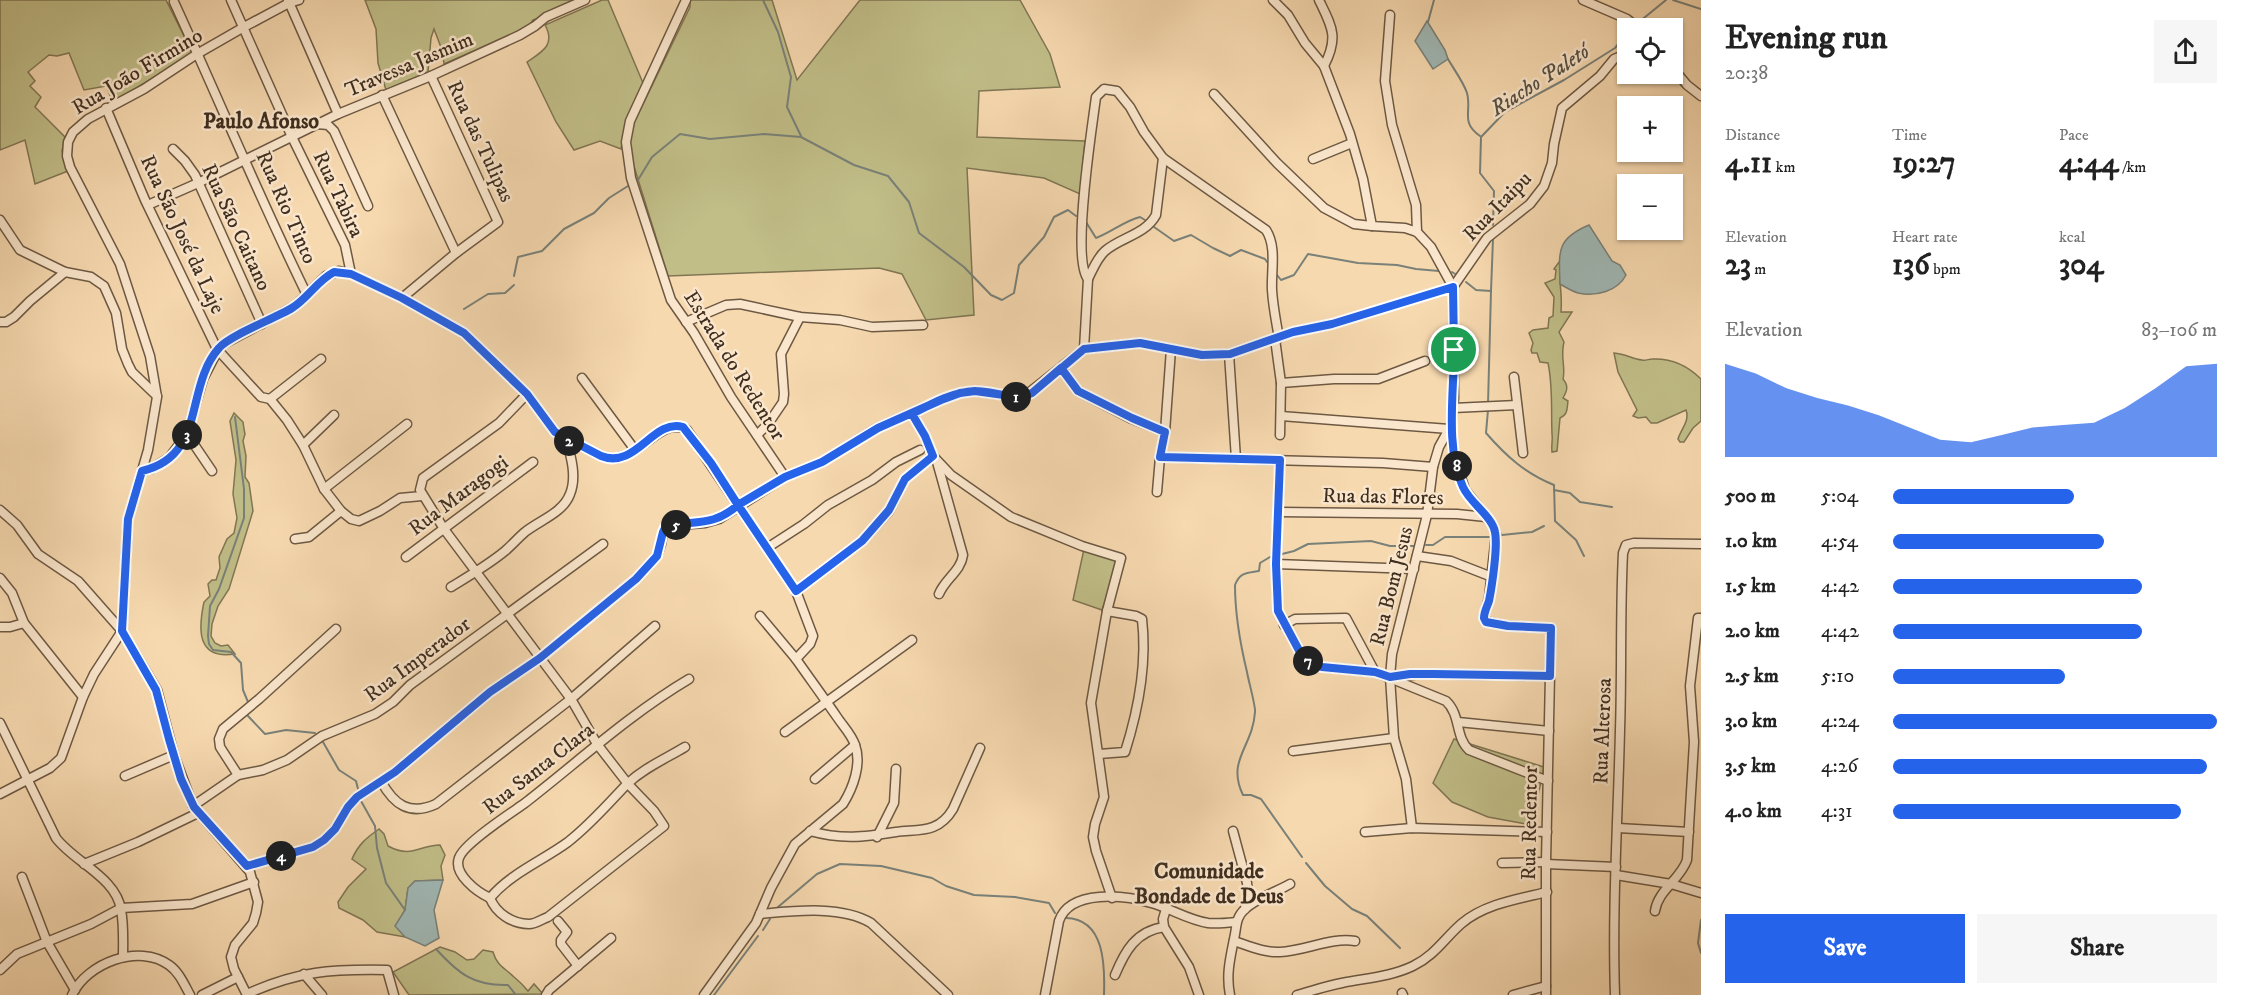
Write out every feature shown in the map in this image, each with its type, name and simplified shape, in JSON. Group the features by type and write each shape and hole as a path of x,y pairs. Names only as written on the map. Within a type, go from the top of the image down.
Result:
{"street":[{"name":"Rua Tabira","path":"231,0 292,137 345,245 351,274"},
{"name":"Rua João Firmino","path":"157,397 150,356 120,264 73,173 66,149 73,132 79,125 144,89 197,54 289,1 299,0"},
{"name":"Travessa Jasmim","path":"148,205 338,114 430,76 530,30 546,17 585,0"},
{"name":"Estrada do Redentor","path":"686,0 630,121 626,142 631,178 675,307 731,397 785,477"},
{"path":"1273,0 1288,15 1305,43 1324,66 1352,143 1372,226"},
{"path":"1318,0 1334,38 1324,66"},
{"path":"1583,0 1625,18"},
{"path":"289,1 338,114"},
{"name":"Rua Rio Tinto","path":"174,2 307,295"},
{"path":"1390,15 1385,81 1392,125 1416,205 1417,232"},
{"name":"Rua Itaipu","path":"1453,287 1487,238 1530,204 1545,186 1552,163 1562,108 1617,58"},
{"name":"Rua das Tulipas","path":"430,76 498,222 456,253"},
{"path":"1683,80 1701,96"},
{"path":"1088,279 1083,271 1081,256 1082,220 1096,97 1100,91 1112,89 1124,98 1144,132 1164,158 1260,224 1270,236 1272,292 1281,383 1280,435"},
{"path":"1214,94 1277,163 1324,208 1354,224 1405,228 1417,232 1431,247 1453,287 1453,408 1450,429 1462,486 1492,524 1496,534 1492,577 1451,561 1417,556"},
{"path":"382,95 456,253 402,298"},
{"name":"Rua São José da Laje","path":"106,108 148,205 217,349 261,397 270,399 287,420 303,445 324,489 340,511"},
{"path":"317,124 328,125 334,131 368,206"},
{"path":"1313,159 1352,143"},
{"name":"Rua São Caitano","path":"173,149 190,168 198,183 262,324"},
{"path":"1084,349 1088,279 1104,252 1143,230 1153,220 1156,215 1164,158"},
{"path":"0,220 20,250 65,273 91,277 104,286 116,313 122,349 128,364 132,372 157,397 148,450 128,519 122,631 94,674 83,697 62,758 50,768 0,794"},
{"path":"142,471 151,469 169,458 187,434 203,379 217,349 294,306 320,281 334,272 351,274 402,298 464,333 527,394 555,432 608,459 621,459 668,428 683,427 711,463 796,591 811,624 813,636 810,644 795,659"},
{"path":"0,322 6,322 14,317 65,273"},
{"path":"247,866 319,843 335,829 357,797 381,781 490,692 540,658 636,579 657,556 666,526 711,522 725,516 738,505 785,477 822,462 878,428 960,393 975,391 1011,396 1026,395 1084,349 1140,343 1202,355 1230,354 1245,347 1453,287"},
{"path":"686,322 717,308 733,304 800,317 840,320 885,328 923,326"},
{"path":"757,435 768,424 783,402 781,354 800,317"},
{"path":"1157,492 1165,432 1171,349"},
{"path":"1230,354 1236,459"},
{"path":"270,399 321,360"},
{"path":"1281,383 1334,379 1378,379 1425,361"},
{"path":"1061,368 1078,391 1165,432"},
{"path":"1514,377 1523,453"},
{"path":"582,378 635,450"},
{"path":"527,394 499,423 423,478 422,496 571,699 597,744 628,784 654,811 663,826 548,916 529,924 512,920 499,913 490,898 506,882 567,843 611,803 628,784 651,766 685,747"},
{"path":"1453,408 1517,405"},
{"path":"912,414 935,459 963,555 961,564 944,583 939,594"},
{"path":"303,445 334,415"},
{"path":"1281,416 1450,429"},
{"path":"324,489 407,424"},
{"name":"Rua Bom Jesus","path":"1412,828 1406,779 1394,738 1390,677 1392,654 1427,515 1433,467 1439,447 1450,429"},
{"path":"187,434 212,471"},
{"path":"451,587 505,551 524,533 566,503 573,483 566,439"},
{"path":"767,548 828,505 872,480 896,462 920,450"},
{"path":"1160,457 1383,463 1433,467"},
{"path":"935,459 951,475 1011,517 1082,546 1121,558 1107,611 1091,703 1104,797 1093,837 1112,898"},
{"path":"796,591 862,541 889,510 905,479 935,459"},
{"path":"1280,460 1276,564 1278,611 1302,656 1322,667 1375,672 1446,701 1454,711 1462,741 1469,750 1548,781"},
{"name":"Rua Maragogi","path":"406,557 533,462"},
{"path":"295,538 309,537 340,511 351,519 359,521 400,498 422,496"},
{"path":"0,510 17,525 38,554 78,581 122,631 156,690 174,755 196,810 247,866 254,882 258,902 253,923 232,951 232,962 247,994 276,981 304,974 322,971 387,969 394,995"},
{"name":"Rua das Flores","path":"1279,513 1457,514 1486,517"},
{"name":"Rua Alterosa","path":"1615,995 1622,654 1620,615 1624,548 1634,543 1701,544"},
{"name":"Rua Imperador","path":"238,775 263,770 287,760 322,736 375,714 393,702 410,685 603,544"},
{"path":"1276,564 1414,569"},
{"name":"Rua Redentor","path":"1492,577 1484,614 1485,621 1508,626 1551,628 1546,991"},
{"path":"0,578 12,593 24,623 83,697"},
{"path":"1099,754 1125,752 1141,685 1142,619 1107,611"},
{"path":"704,995 748,935 795,844 834,812 847,797 856,768 855,745 795,659 760,616"},
{"path":"1284,625 1295,619 1346,618 1375,672"},
{"path":"1655,911 1659,896 1685,867 1697,742 1690,686 1700,618"},
{"path":"0,627 24,623"},
{"path":"381,781 392,797 406,808 415,810 430,807 571,699 655,626"},
{"path":"84,864 138,842 196,810 238,775 222,752 219,739 223,729 336,629"},
{"path":"785,732 912,640"},
{"path":"1390,677 1427,674 1550,676"},
{"name":"Rua Santa Clara","path":"490,898 481,894 463,875 458,866 458,859 466,847 658,698 689,679"},
{"path":"1458,722 1549,730"},
{"path":"0,723 26,779 64,850 112,889 121,908 123,957"},
{"path":"1293,751 1394,738"},
{"path":"815,778 855,745"},
{"path":"810,831 842,838 877,837 924,831 949,816 980,748"},
{"path":"125,776 174,755"},
{"path":"877,837 894,803 896,770"},
{"path":"1365,832 1412,828 1547,832"},
{"path":"1618,828 1689,832"},
{"path":"1230,995 1227,969 1236,922 1245,909 1248,892 1233,831"},
{"path":"1503,863 1546,863 1616,871 1701,893"},
{"path":"22,877 47,942 74,992 96,970 123,957 140,956 162,961 178,973 190,995"},
{"path":"0,970 17,954 91,924 121,908 192,904 254,882"},
{"path":"1245,909 1290,884"},
{"path":"1297,995 1404,970 1431,956 1460,925 1476,914 1497,905 1547,892"},
{"path":"1045,995 1060,916 1077,902 1112,898 1144,901 1207,923 1236,922"},
{"path":"1166,909 1163,919 1164,927 1189,967 1199,995"},
{"path":"760,914 821,911 844,912 859,916 871,923 948,995"},
{"path":"558,921 567,932 561,944 578,966"},
{"path":"1115,975 1125,953 1136,938 1154,928 1164,927"},
{"path":"546,995 611,938"},
{"path":"1234,941 1260,950 1277,952 1327,944 1337,939 1354,941"},
{"path":"304,974 322,995"},
{"path":"202,995 238,977"},
{"path":"931,995 939,988"},
{"path":"1513,995 1546,991"}],"shaded area":[{"path":"0,0 166,0 193,54 113,102 106,86 84,90 69,53 49,55 28,72 35,81 30,86 41,97 35,107 65,137 62,151 68,171 35,184 25,140 0,150"},
{"path":"365,0 574,0 533,20 528,27 444,64 442,50 434,29 428,72 386,90 378,63 376,29"},
{"path":"602,0 608,0 643,83 625,128 621,149 600,141 574,150 556,122 527,62 542,51 548,43 548,32 545,25"},
{"path":"690,0 772,0 797,80 860,0 1020,0 1050,54 1060,87 979,91 977,137 1085,141 1080,194 1044,178 967,168 974,315 926,320 902,274 879,268 668,276 632,160 630,144 633,125 690,7"},
{"path":"1559,262 1561,312 1572,312 1559,332 1564,342 1563,379 1567,386 1563,398 1568,401 1566,413 1560,418 1557,451 1552,452 1550,372 1548,363 1540,362 1537,353 1532,353 1533,343 1529,333 1533,330 1548,328 1549,318 1553,316 1554,297 1545,283 1555,279 1556,270 1554,269"},
{"path":"1614,353 1635,359 1672,361 1691,370 1701,379 1701,421 1693,428 1684,442 1678,439 1686,421 1686,410 1657,423 1651,423 1646,417 1633,416 1637,410 1618,372"},
{"path":"234,413 243,422 245,477 249,483 253,511 229,589 218,606 212,624 211,636 215,643 221,646 228,645 235,654 223,655 207,648 203,641 201,623 204,602 210,596 208,584 216,580 220,568 219,557 227,539 234,533 237,518 233,494 236,460 230,421"},
{"path":"1084,549 1120,560 1102,610 1073,600"},
{"path":"1454,739 1544,767 1532,825 1488,817 1452,802 1433,783"},
{"path":"379,829 384,834 388,846 396,850 409,851 440,845 445,855 441,866 443,880 415,881 408,888 405,910 396,926 405,937 377,932 363,920 339,908 338,902 348,887 366,869 352,859 354,854 363,842"},
{"path":"440,947 455,952 467,960 474,959 483,950 493,952 499,964 528,991 534,984 543,994 409,995 393,972"}],"water":[{"path":"1427,21 1448,59 1433,69 1415,41"},
{"path":"1589,225 1612,261 1620,265 1626,275 1618,285 1606,292 1578,293 1560,284 1559,263 1562,247 1570,235"},
{"path":"443,880 434,910 439,938 425,946 405,937 395,926 405,910 408,888 415,881"}],"waterway":[{"path":"763,0 778,32 791,77 787,107 801,136"},
{"path":"1428,22 1434,0"},
{"name":"Riacho Paletó","path":"1644,18 1666,0"},
{"name":"Riacho Paletó","path":"1673,0 1701,9"},
{"name":"Riacho Paletó","path":"1493,225 1494,191 1480,173 1481,137 1505,112 1564,80 1617,46"},
{"path":"1448,59 1467,93 1470,126 1480,136"},
{"path":"638,180 652,157 680,134 710,139 764,134 801,137 854,165 888,176 909,202 919,233 964,267 991,295 1002,300 1014,293 1019,265 1044,237 1054,217 1068,210 1076,216"},
{"path":"514,276 518,257 542,251 564,229 594,213 609,198 628,186"},
{"path":"1086,222 1096,238 1134,219 1140,217 1145,220"},
{"path":"1154,227 1174,241 1191,235 1230,256 1241,250 1265,259 1267,262"},
{"path":"1466,282 1476,290 1491,291 1493,239"},
{"path":"1277,275 1281,280 1294,275 1308,254 1358,263 1397,265 1439,271"},
{"path":"1452,272 1457,275"},
{"path":"464,309 488,294 505,293 514,285"},
{"name":"Riacho Paletó","path":"1488,404 1491,291"},
{"name":"Riacho Paletó","path":"1488,410 1486,433 1517,464 1554,485 1555,521 1576,540 1584,556"},
{"path":"235,417 244,489 244,518 219,589 210,606 208,636 213,650 231,652 241,663 243,690 248,702"},
{"path":"1554,490 1570,493 1580,502 1612,507"},
{"path":"1502,535 1532,532 1544,526"},
{"path":"1426,545 1433,545 1445,537 1491,537"},
{"path":"1282,554 1308,544 1371,541 1390,546 1414,546"},
{"path":"1270,557 1260,563 1259,571 1242,575 1235,585 1238,628 1255,709 1250,735 1237,772 1243,795 1261,799 1302,857"},
{"path":"248,716 265,734 286,730 315,733"},
{"path":"323,742 339,770 356,781 358,789"},
{"path":"361,801 375,826 377,848 386,883 405,910"},
{"path":"1306,863 1325,886 1352,909 1367,916 1400,948"},
{"path":"778,907 817,874 840,864 881,866 932,878 946,886 974,895 1015,897 1049,903 1055,913"},
{"path":"1066,918 1079,920 1089,926 1095,935 1103,958 1104,995"},
{"path":"763,930 770,919"},
{"path":"1701,920 1698,943 1701,953"},
{"path":"714,995 758,936"},
{"path":"436,949 467,976 485,983 508,985 516,995"}],"district":[{"name":"Paulo Afonso","path":"261,120"},
{"name":"Comunidade Bondade de Deus","path":"1209,882"}],"route":[{"path":"1454,350 1453,287 1332,324 1293,332 1269,342 1238,349 1230,354 1202,355 1140,343 1084,349 1032,393 1019,397 990,392 975,391 960,393 941,400 878,428 822,462 785,477 738,505 711,463 683,427 668,428 621,459 608,459 601,456 555,432 527,394 464,333 402,298 351,274 334,272 320,281 294,306 217,349 203,379 187,434 169,458 151,469 142,471 128,519 122,631 156,690 181,779 194,807 247,866 313,847 324,840 335,829 357,797 395,772 490,692 540,658 636,579 657,556 666,526 711,522 725,516 738,505 796,591 862,541 889,510 905,479 933,456 912,414 960,393 975,391 1019,397 1026,395 1032,393 1061,368 1072,383 1076,389 1078,391 1165,432 1160,457 1280,460 1276,564 1278,611 1302,656 1311,663 1322,667 1375,672 1390,677 1410,674 1550,676 1551,628 1508,626 1486,622 1484,618 1488,605 1496,534 1495,528 1468,496 1457,470 1451,429 1454,398 1454,350"}]}
